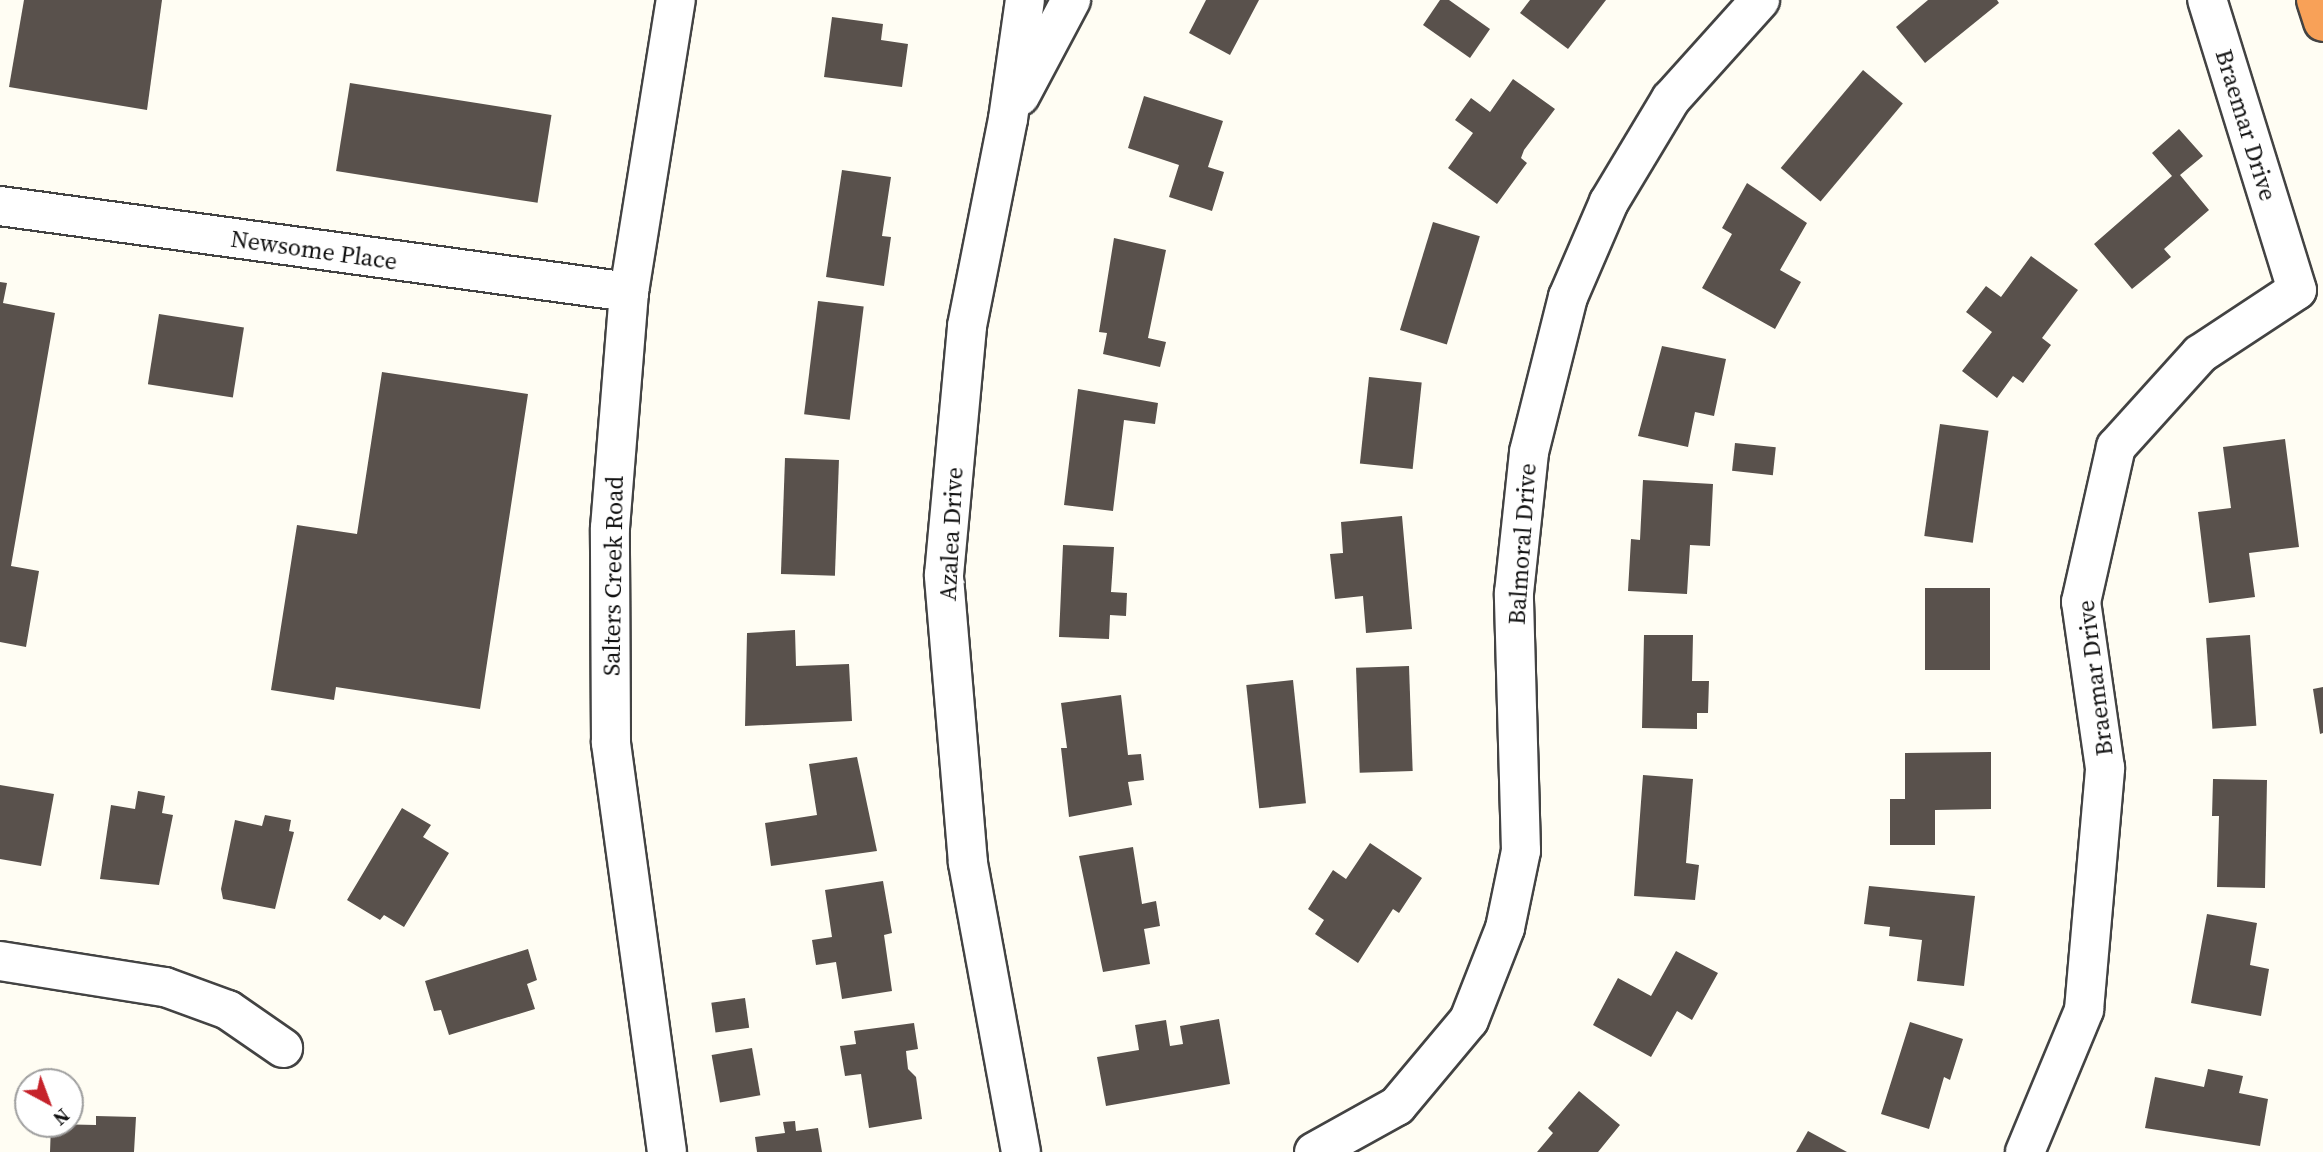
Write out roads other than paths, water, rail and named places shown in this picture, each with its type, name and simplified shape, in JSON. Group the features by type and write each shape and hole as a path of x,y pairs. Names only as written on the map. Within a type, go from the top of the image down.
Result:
{"highway":[{"path":"2316,0 2323,22"}],"street":[{"name":"Salters Creek Road","path":"667,1152 611,743 610,528 629,292 676,0"},
{"name":"Azalea Drive","path":"1021,1152 968,863 944,575 967,326 1007,119 1025,0"},
{"path":"1007,119 1071,0"},
{"name":"Balmoral Drive","path":"1314,1152 1397,1105 1469,1020 1505,928 1521,851 1514,593 1529,453 1568,298 1609,202 1671,99 1760,0"},
{"name":"Braemar Drive","path":"2025,1152 2084,1010 2105,768 2081,602 2116,447 2200,354 2297,290 2207,0"},
{"name":"Newsome Place","path":"0,206 629,292"},
{"path":"0,961 165,986 228,1010 283,1048"}]}
